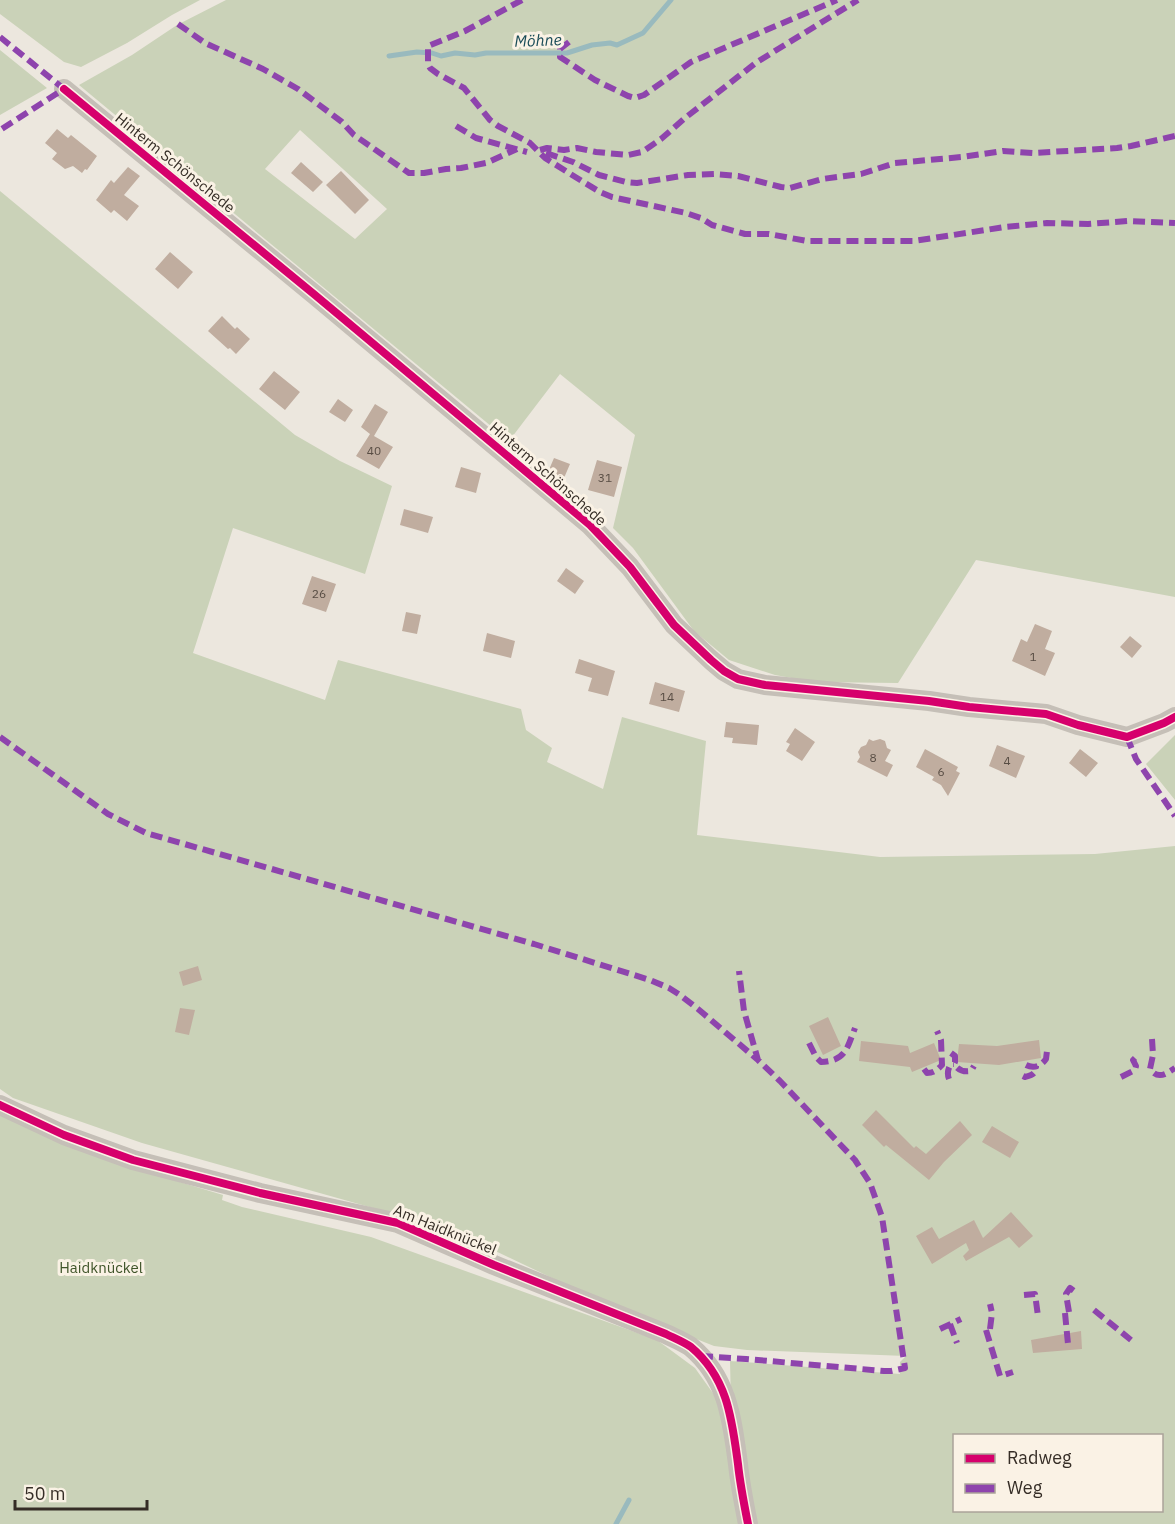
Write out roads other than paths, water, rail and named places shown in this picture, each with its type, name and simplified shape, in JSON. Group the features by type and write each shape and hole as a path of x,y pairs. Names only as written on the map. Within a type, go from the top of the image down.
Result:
{"street":[{"name":"Hinterm Schönschede","path":"64,89 315,294 590,525 630,567 674,625 724,671 738,679 765,686 1046,714 1078,725 1126,736 1175,717"},
{"name":"Am Haidknückel","path":"0,1105 64,1135 133,1160 260,1193 398,1223 494,1265 666,1334 689,1346 701,1356 712,1371 729,1407 748,1524"}],"waterway":[{"name":"Möhne","path":"389,56 417,52 441,56 455,53 475,55 567,53 592,45 610,43 617,45 643,33 671,0"},
{"path":"616,1524 629,1500"}],"park label":[{"name":"Haidknückel","path":"101,1268"}]}
